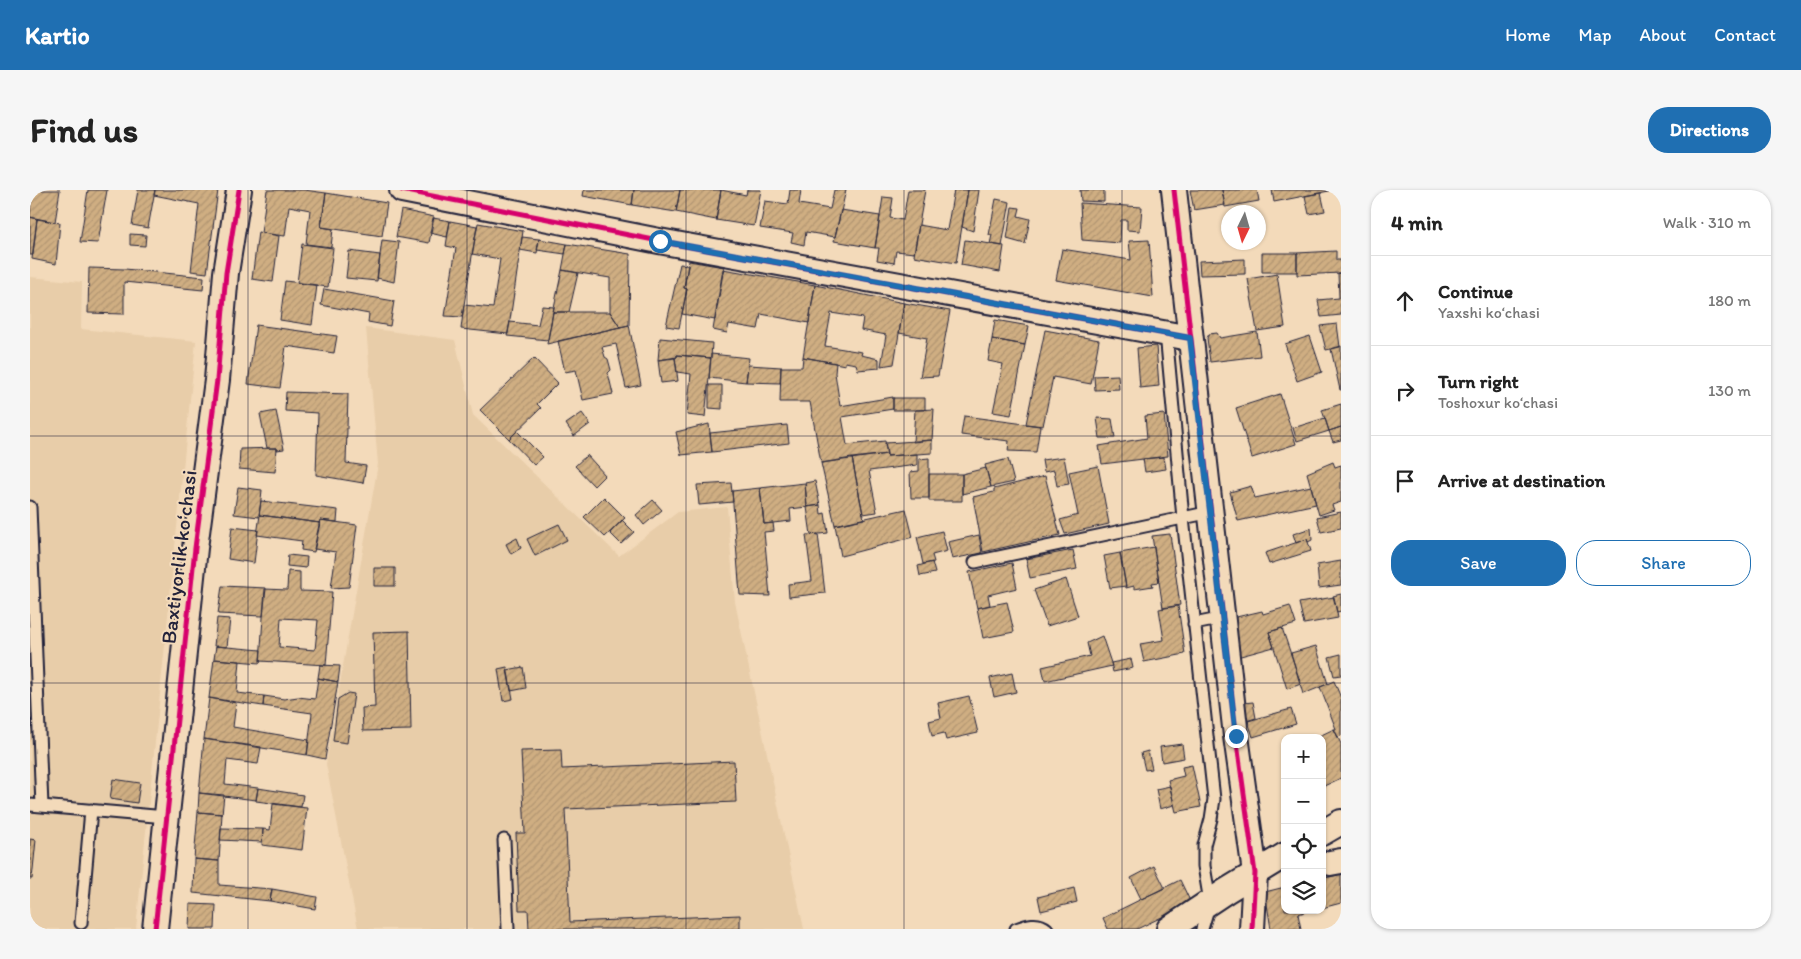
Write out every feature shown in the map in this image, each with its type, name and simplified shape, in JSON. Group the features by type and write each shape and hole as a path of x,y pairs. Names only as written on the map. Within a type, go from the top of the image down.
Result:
{"street":[{"name":"Baxtiyorlik koʻchasi","path":"155,929 195,548 217,380 226,273 239,190"},
{"path":"1174,190 1236,736 1255,874 1252,929"},
{"path":"417,191 660,241 1190,338"},
{"path":"1326,831 1341,822"},
{"path":"1169,929 1281,858"}],"lane":[{"path":"1166,333 1183,518 1214,799 1204,845 1204,866 1210,902 1202,929"},
{"path":"30,506 36,806 166,816"},
{"path":"975,562 1211,512"},
{"path":"1194,624 1224,618"},
{"path":"81,924 91,810"},
{"path":"504,840 508,929"},
{"path":"1016,929 1036,923 1047,929"}],"shaded area":[{"path":"30,277 82,282 81,329 196,341 136,929 30,929"},
{"path":"366,328 455,340 473,415 619,556 678,512 727,507 735,602 804,929 358,929 326,764 378,464"}],"building":[{"path":"32,190 60,190 55,222 30,217"},
{"path":"88,190 107,190 98,243 80,242"},
{"path":"138,190 155,190 148,228 132,225"},
{"path":"155,190 218,190 207,273 191,271 199,204 154,195"},
{"path":"267,190 304,190 326,193 321,227 333,229 331,247 306,244 310,210 289,206 285,236 261,233"},
{"path":"584,190 634,190 632,205 583,196"},
{"path":"634,190 680,190 676,212 632,205"},
{"path":"680,190 721,190 716,220 676,212"},
{"path":"721,190 746,195 747,190 761,190 754,226 716,220"},
{"path":"790,190 801,190 799,204 830,209 834,190 846,190 835,237 806,232 804,245 791,242 793,233 760,228 765,201 788,204"},
{"path":"908,190 925,190 914,253 896,251 894,263 877,260 879,248 875,248 883,197 893,198 890,218 903,220"},
{"path":"954,190 968,190 956,263 914,256 919,225 947,230"},
{"path":"968,190 979,190 973,231 962,227"},
{"path":"1080,190 1104,190 1104,202 1081,201"},
{"path":"1190,190 1222,190 1225,205 1194,210"},
{"path":"1222,190 1257,190 1259,201 1225,205"},
{"path":"1272,190 1329,190 1329,191 1274,202"},
{"path":"326,193 387,203 382,236 321,227"},
{"path":"1321,193 1325,211 1309,214 1305,196"},
{"path":"996,199 1010,202 1002,246 990,244 992,235 989,235"},
{"path":"1080,203 1142,207 1140,231 1127,230 1127,220 1121,220 1120,243 1082,240"},
{"path":"1012,207 1020,208 1018,216 1030,219 1025,244 1007,239"},
{"path":"401,210 434,217 429,243 396,237"},
{"path":"841,210 880,216 875,248 834,241"},
{"path":"30,217 37,219 33,255 30,255"},
{"path":"433,218 450,221 447,237 430,233"},
{"path":"37,219 60,223 56,264 32,259"},
{"path":"450,221 477,226 462,317 445,316 456,248 446,246"},
{"path":"478,223 523,231 508,334 461,329 464,305 493,308 500,259 472,254"},
{"path":"258,232 279,236 273,282 252,279"},
{"path":"130,234 146,235 145,246 130,245"},
{"path":"522,237 539,239 537,253 520,250"},
{"path":"539,239 567,244 565,254 537,250"},
{"path":"382,240 399,242 394,282 377,278"},
{"path":"965,240 1004,246 1000,272 961,265"},
{"path":"1149,240 1153,297 1056,280 1062,249 1131,260 1129,241"},
{"path":"302,244 333,248 328,287 297,283"},
{"path":"567,244 630,254 629,325 620,327 610,312 610,278 562,270"},
{"path":"349,251 380,255 377,281 346,278"},
{"path":"1336,251 1336,260 1341,260 1341,273 1297,275 1297,253"},
{"path":"1262,253 1297,253 1297,272 1262,272"},
{"path":"1245,259 1245,274 1200,275 1199,261"},
{"path":"689,261 724,267 715,320 682,314 687,289 684,288"},
{"path":"680,264 688,265 684,288 687,289 679,328 666,326"},
{"path":"89,268 125,269 204,277 203,290 124,282 124,314 88,313"},
{"path":"723,269 815,285 809,323 761,314 758,329 729,324 727,333 713,330"},
{"path":"562,270 578,273 569,312 553,312"},
{"path":"1338,273 1341,273 1341,315 1321,317 1318,300 1339,298"},
{"path":"1277,274 1285,327 1257,331 1248,279"},
{"path":"285,281 317,285 312,325 280,320"},
{"path":"815,285 904,303 894,364 881,366 886,335 861,330 863,318 831,313 825,346 862,352 861,355 879,359 879,368 858,370 856,364 845,362 845,365 803,357"},
{"path":"324,289 394,301 390,326 368,322 369,314 321,305"},
{"path":"904,303 950,311 938,376 920,377 927,338 899,333"},
{"path":"542,306 554,307 548,340 507,336 510,322 538,325"},
{"path":"553,312 610,312 620,327 547,344"},
{"path":"995,320 1029,326 1025,345 992,339"},
{"path":"1337,324 1340,347 1326,350 1320,326"},
{"path":"256,325 337,336 334,353 286,346 280,388 248,384"},
{"path":"629,325 641,385 626,388 616,344 602,347 611,370 608,373 613,394 583,400 576,370 565,372 558,341"},
{"path":"1045,330 1099,340 1091,384 1053,377 1043,426 1026,424"},
{"path":"1257,332 1260,356 1210,362 1207,338 1209,334 1217,333 1220,338"},
{"path":"1310,336 1322,372 1297,381 1285,344"},
{"path":"660,338 712,343 711,358 677,355 677,357 658,360"},
{"path":"992,339 1025,345 1011,415 993,412 1003,364 988,361"},
{"path":"1156,346 1159,386 1140,388 1137,348"},
{"path":"1341,346 1341,390 1340,390 1331,349"},
{"path":"711,354 749,358 746,382 709,378"},
{"path":"677,355 711,358 705,417 687,415 691,374 677,372 675,358"},
{"path":"803,357 836,363 835,373 840,406 893,397 893,409 842,417 847,445 885,441 887,454 821,463 810,402 780,402 781,367 802,367"},
{"path":"534,358 558,383 537,404 541,408 509,439 480,410"},
{"path":"675,358 678,381 661,383 658,360"},
{"path":"748,365 781,367 780,383 746,382"},
{"path":"1118,375 1119,389 1095,390 1094,376"},
{"path":"709,385 722,385 722,409 709,408"},
{"path":"286,392 348,394 346,463 366,466 363,483 316,475 318,413 285,411"},
{"path":"1280,394 1296,444 1252,458 1236,408"},
{"path":"893,398 925,398 925,410 893,410"},
{"path":"1341,404 1341,427 1329,431 1322,410"},
{"path":"934,409 932,440 913,442 915,410"},
{"path":"276,411 284,449 277,450 277,448 267,448 260,414"},
{"path":"582,413 590,424 574,436 566,424"},
{"path":"1164,414 1168,456 1102,464 1099,446 1147,438 1145,416"},
{"path":"964,416 1040,426 1036,452 1008,451 1009,441 961,435"},
{"path":"1097,418 1112,419 1115,438 1100,438"},
{"path":"1325,418 1329,431 1297,441 1293,428"},
{"path":"709,424 712,452 681,455 676,432"},
{"path":"787,425 789,443 712,452 710,433"},
{"path":"1341,427 1341,440 1333,442 1329,431"},
{"path":"517,431 543,457 534,465 509,439"},
{"path":"932,440 932,453 887,456 885,443"},
{"path":"277,448 275,472 239,469 240,449"},
{"path":"887,454 887,456 917,454 917,465 869,471 877,512 863,514 852,458"},
{"path":"587,455 605,475 594,486 575,466"},
{"path":"1064,457 1069,484 1057,486 1054,470 1044,472 1042,460"},
{"path":"1164,457 1166,469 1145,472 1143,459"},
{"path":"852,458 864,519 835,525 821,463"},
{"path":"929,458 929,498 911,498 910,472 919,471 919,459"},
{"path":"1008,459 1014,482 991,487 985,465"},
{"path":"1333,462 1335,467 1341,465 1341,502 1332,505 1334,510 1319,515 1307,473"},
{"path":"1098,466 1109,524 1065,534 1060,520 1078,515 1069,472"},
{"path":"986,468 991,487 962,494 962,474"},
{"path":"929,474 962,474 962,501 929,501"},
{"path":"1045,476 1060,535 983,552 973,497 994,492 994,489"},
{"path":"815,481 820,505 807,507 805,483"},
{"path":"731,483 733,502 699,505 697,485"},
{"path":"805,483 807,507 790,509 791,521 764,524 760,488"},
{"path":"1251,486 1255,498 1311,486 1316,504 1238,521 1230,492"},
{"path":"238,487 262,490 259,517 234,514"},
{"path":"760,488 764,524 773,523 774,531 764,532 770,596 740,595 732,491"},
{"path":"604,497 625,518 605,537 584,517"},
{"path":"653,500 662,510 644,525 636,515"},
{"path":"261,501 338,510 337,522 320,520 320,523 259,515"},
{"path":"820,505 821,514 825,513 828,533 811,535 807,507"},
{"path":"906,509 913,537 841,556 835,525"},
{"path":"1341,512 1341,528 1321,532 1317,517"},
{"path":"260,515 320,523 314,552 301,550 302,541 257,535"},
{"path":"320,520 357,525 349,587 331,588 336,552 314,549"},
{"path":"622,520 634,532 621,544 610,533"},
{"path":"559,524 567,540 535,556 527,539"},
{"path":"232,527 258,530 254,563 228,559"},
{"path":"1311,528 1312,540 1308,542 1307,539 1296,543 1293,534"},
{"path":"942,531 947,551 932,555 934,562 923,564 917,537"},
{"path":"818,534 825,593 789,597 788,584 812,581 806,535"},
{"path":"1170,534 1180,605 1163,608 1152,536"},
{"path":"979,535 982,553 952,559 948,542"},
{"path":"517,538 521,548 511,554 506,544"},
{"path":"1307,539 1311,551 1269,564 1265,553"},
{"path":"1154,547 1159,582 1152,583 1153,586 1134,589 1134,586 1126,588 1120,553"},
{"path":"1073,550 1077,569 1030,578 1026,559"},
{"path":"1120,553 1126,586 1110,588 1104,556"},
{"path":"288,555 307,557 306,568 287,566"},
{"path":"1341,561 1341,585 1319,588 1317,565"},
{"path":"932,562 935,573 920,576 918,566"},
{"path":"1012,563 1017,588 988,595 990,605 977,608 969,572"},
{"path":"374,568 395,568 395,586 374,586"},
{"path":"288,571 300,572 300,591 332,592 326,665 260,661 265,589 287,590","holes":["281,618 318,620 315,650 279,647"]},
{"path":"1066,579 1078,616 1047,626 1034,590"},
{"path":"222,586 266,588 263,616 218,614"},
{"path":"1341,594 1341,611 1337,612 1333,596"},
{"path":"1334,597 1338,618 1304,624 1299,603"},
{"path":"1007,602 1014,632 983,638 977,608"},
{"path":"1178,606 1185,654 1144,662 1140,644 1164,640 1159,609"},
{"path":"1290,606 1296,624 1269,632 1274,647 1237,657 1232,618 1262,611 1263,614"},
{"path":"217,618 230,619 227,647 214,646"},
{"path":"1282,628 1301,684 1287,689 1269,632"},
{"path":"409,631 411,730 363,731 362,708 375,707 373,632"},
{"path":"1102,636 1112,666 1045,681 1042,667 1090,656 1087,643"},
{"path":"216,646 261,650 260,663 214,659"},
{"path":"1316,646 1328,684 1303,694 1291,653"},
{"path":"1341,654 1341,675 1334,676 1329,657"},
{"path":"214,659 240,661 237,693 264,696 263,706 209,698"},
{"path":"1131,659 1133,668 1113,672 1111,663"},
{"path":"320,665 340,666 338,682 318,678"},
{"path":"507,667 513,699 503,701 498,669"},
{"path":"523,667 526,688 511,691 507,670"},
{"path":"1012,673 1016,692 994,697 990,678"},
{"path":"318,678 338,682 325,759 307,755 312,713 263,706 264,696 284,699 298,697 315,699"},
{"path":"1334,681 1341,698 1341,736 1338,737 1320,687"},
{"path":"348,693 354,694 347,743 333,741 338,699"},
{"path":"969,696 978,733 946,740 944,733 932,736 929,721 941,718 938,703"},
{"path":"209,698 236,703 233,727 309,740 307,755 204,739"},
{"path":"1253,702 1256,718 1246,721 1243,703"},
{"path":"1291,709 1296,724 1253,737 1248,721"},
{"path":"1334,729 1341,744 1341,778 1326,785 1326,734 1323,734"},
{"path":"204,739 261,747 258,764 227,760 225,784 258,788 256,800 199,793"},
{"path":"1182,744 1184,758 1162,762 1160,747"},
{"path":"561,750 562,769 734,761 736,802 565,809 570,922 740,915 740,929 529,929 528,910 519,910 516,833 525,833 521,751"},
{"path":"1148,751 1152,769 1145,770 1141,753"},
{"path":"1192,765 1201,807 1176,812 1168,780 1184,776 1182,767"},
{"path":"113,779 140,783 137,803 110,799"},
{"path":"1170,786 1174,805 1160,809 1156,789"},
{"path":"258,788 303,795 301,807 256,801"},
{"path":"199,793 224,795 222,814 198,812"},
{"path":"273,804 307,808 302,850 262,845 263,829 270,830"},
{"path":"198,812 222,814 219,861 194,859"},
{"path":"221,828 263,829 262,842 220,840"},
{"path":"30,839 36,840 32,879 30,879"},
{"path":"194,859 219,861 219,885 272,889 270,901 193,893"},
{"path":"1154,866 1165,888 1141,899 1131,878"},
{"path":"1341,874 1341,903 1326,907 1326,878"},
{"path":"1180,880 1191,903 1137,929 1108,929 1103,918"},
{"path":"1074,888 1077,902 1041,911 1038,897"},
{"path":"1281,888 1281,914 1298,914 1301,929 1271,929 1265,892"},
{"path":"272,889 317,897 315,909 270,901"},
{"path":"190,904 216,905 215,929 189,929"}],"cycle path":[{"path":"155,929 195,548 217,380 226,273 239,190"},
{"path":"402,190 659,241 1190,338"},
{"path":"1174,190 1236,736 1255,873 1252,929"}],"route":[{"path":"660,241 1190,338 1224,618 1236,736"}]}
